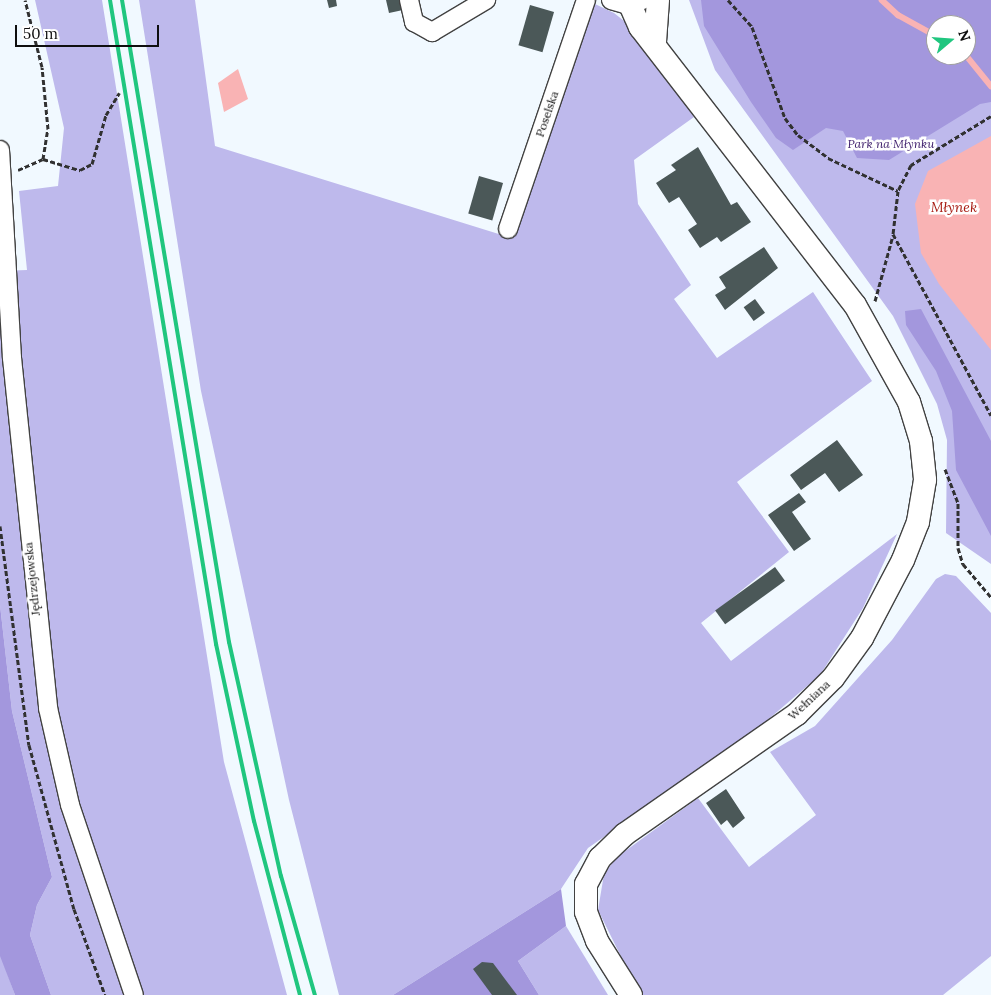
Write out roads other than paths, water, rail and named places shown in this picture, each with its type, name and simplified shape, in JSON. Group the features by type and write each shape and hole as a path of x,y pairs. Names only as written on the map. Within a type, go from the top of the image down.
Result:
{"street":[{"path":"409,0 414,22 432,32 486,0"},
{"name":"Poselska","path":"508,229 586,0"},
{"path":"655,42 658,0"},
{"path":"627,1 655,42"},
{"name":"Wełniana","path":"631,995 597,941 586,912 586,884 600,858 624,834 797,714 833,678 875,614 918,522 925,480 921,441 909,402 863,318 655,42"},
{"name":"Jędrzejowska","path":"0,150 12,358 48,708 70,805 134,995"}],"water":[{"path":"238,69 248,99 224,112 218,83"},
{"name":"Młynek","path":"991,136 991,350 939,284 921,253 915,204 928,171"}],"waterway":[{"path":"882,0 898,15 926,30"},
{"path":"974,65 991,86"}],"railway":[{"path":"110,0 216,644 254,821 300,995"},
{"path":"122,0 229,642 281,876 315,995"}],"park label":[{"name":"Park na Młynku","path":"891,144"}]}
